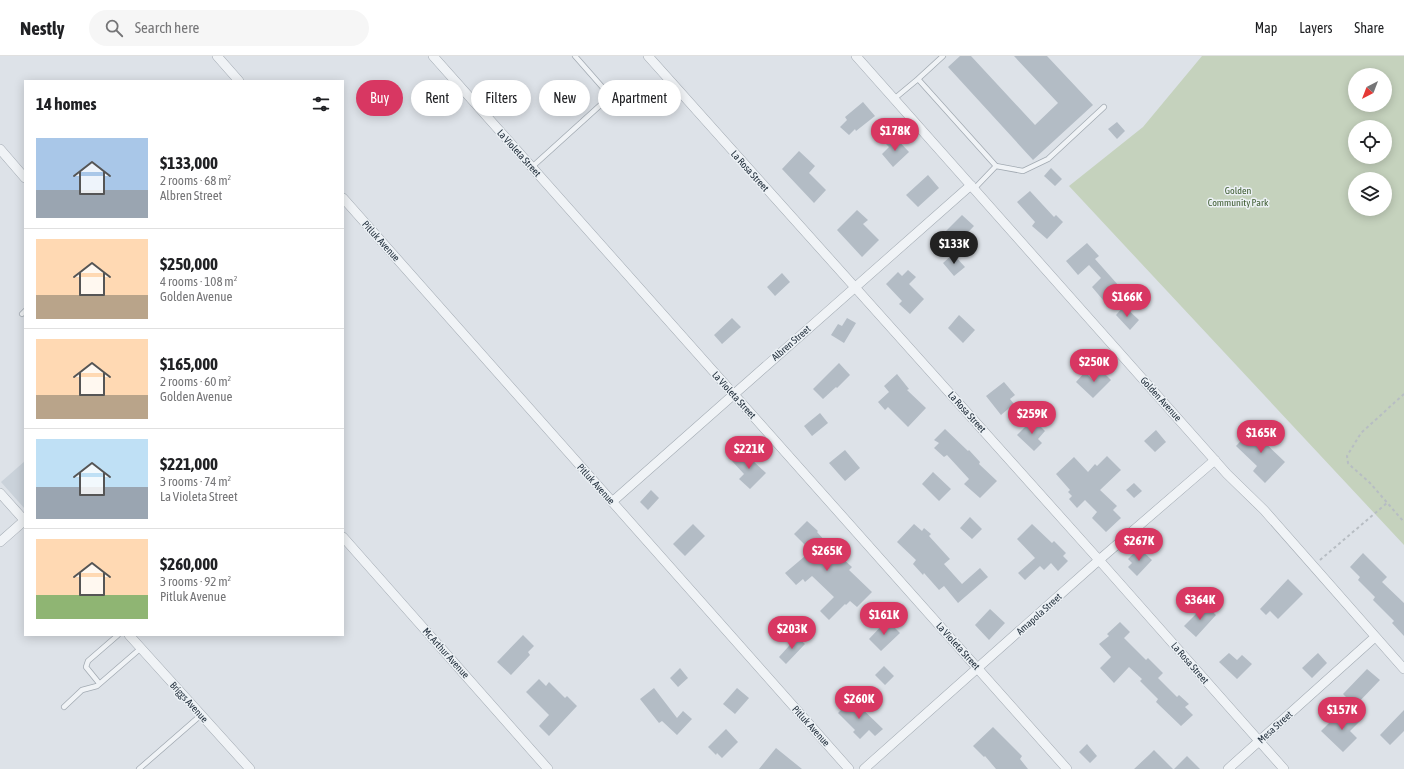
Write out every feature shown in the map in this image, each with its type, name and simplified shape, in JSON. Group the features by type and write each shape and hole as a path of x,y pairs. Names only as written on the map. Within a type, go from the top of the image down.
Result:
{"street":[{"path":"217,56 238,80"},
{"name":"La Violeta Street","path":"433,56 1067,769"},
{"name":"La Rosa Street","path":"648,56 1284,769"},
{"name":"Golden Avenue","path":"856,56 1215,460 1264,510 1404,670"},
{"path":"0,149 24,177"},
{"name":"Albren Street","path":"612,502 972,187"},
{"name":"Pitluk Avenue","path":"344,199 849,769"},
{"name":"Amapola Street","path":"864,769 1099,560 1215,460"},
{"path":"0,493 24,519"},
{"path":"0,542 24,521"},
{"name":"Mc Arthur Avenue","path":"344,538 548,769"},
{"name":"Briggs Avenue","path":"130,636 250,769"},
{"name":"Mesa Street","path":"1228,769 1375,637"}],"lane":[{"path":"532,167 606,100 607,95 604,89 575,56"},
{"path":"894,99 943,56"},
{"path":"918,79 996,166 1023,171 1048,158 1104,107"},
{"path":"972,187 996,166"},
{"path":"99,683 86,667 88,661 117,636"},
{"path":"64,708 82,690 97,686 141,648"},
{"path":"140,769 201,715"}],"path":[{"path":"1404,394 1362,433 1347,456 1348,463 1370,483 1404,522"},
{"path":"1318,562 1387,503"}],"shaded area":[{"path":"24,462 24,508 1,482"}],"green space":[{"name":"Golden Community Park","path":"1202,56 1404,56 1404,545 1069,186 1143,127"}],"building":[{"path":"960,56 971,56 1035,125 1058,103 1014,56 1047,56 1093,105 1033,160 948,67"},
{"path":"863,102 875,116 856,131 855,129 849,135 840,127 847,120 845,117"},
{"path":"1117,122 1125,131 1117,139 1108,129"},
{"path":"895,137 909,152 893,167 882,154 889,147 886,144"},
{"path":"799,151 815,166 809,173 826,190 814,203 782,169"},
{"path":"1051,168 1062,179 1055,186 1044,176"},
{"path":"928,175 939,188 918,207 906,195"},
{"path":"1030,191 1054,217 1056,215 1063,222 1047,239 1032,226 1035,222 1017,202"},
{"path":"857,210 868,220 863,224 879,240 862,257 837,230"},
{"path":"962,215 974,226 953,248 941,236"},
{"path":"1087,243 1099,256 1095,259 1119,286 1103,300 1092,287 1101,278 1089,265 1078,275 1066,261"},
{"path":"953,254 965,267 954,276 943,263"},
{"path":"908,270 916,277 909,284 924,299 910,314 899,304 902,301 886,284 898,272 902,276"},
{"path":"782,273 790,282 775,296 767,287"},
{"path":"1124,306 1139,320 1130,330 1116,315"},
{"path":"959,315 975,330 963,343 948,328"},
{"path":"732,318 741,327 722,344 714,335"},
{"path":"847,318 856,323 844,343 831,335 838,324 842,326"},
{"path":"839,363 850,375 823,399 813,389"},
{"path":"1101,370 1111,380 1093,398 1076,382 1085,372 1092,379"},
{"path":"897,374 909,389 907,390 926,408 908,427 888,407 885,410 878,402 889,392 884,386"},
{"path":"1004,382 1015,395 1010,399 1014,404 1001,415 986,396"},
{"path":"820,413 828,423 812,436 804,426"},
{"path":"1033,419 1045,431 1038,439 1042,443 1034,451 1017,435"},
{"path":"1257,424 1269,435 1263,441 1285,462 1265,483 1253,471 1257,466 1236,446"},
{"path":"945,429 968,451 969,450 980,462 979,464 997,481 980,498 964,484 969,479 947,455 944,457 934,448 939,443 934,440"},
{"path":"1156,430 1166,442 1155,452 1144,441"},
{"path":"845,450 860,468 845,481 829,463"},
{"path":"745,451 766,473 750,489 739,479 744,474 732,461"},
{"path":"1107,456 1121,470 1100,490 1117,506 1113,510 1121,518 1106,532 1092,518 1097,512 1085,500 1077,508 1069,499 1072,496 1068,492 1070,490 1056,474 1074,457 1088,472 1095,464 1097,466"},
{"path":"933,472 951,489 939,501 922,484"},
{"path":"1134,483 1142,491 1134,498 1126,490"},
{"path":"651,490 659,498 648,510 640,502"},
{"path":"970,517 982,529 972,539 960,528"},
{"path":"807,521 818,531 817,532 841,559 842,558 852,567 849,570 872,592 857,607 850,601 846,605 845,604 829,620 820,611 834,597 812,576 805,582 803,579 796,585 785,573 811,551 794,534"},
{"path":"693,524 705,536 685,556 673,544"},
{"path":"914,524 922,531 924,528 931,534 929,536 950,559 944,564 962,584 980,568 988,577 958,603 944,586 939,590 924,573 923,575 913,564 916,560 897,542"},
{"path":"1032,524 1052,543 1054,541 1066,553 1063,556 1068,561 1058,571 1051,563 1044,570 1040,566 1025,580 1018,573 1035,558 1017,539"},
{"path":"1139,548 1152,560 1137,576 1128,567 1132,563 1128,559"},
{"path":"1363,553 1387,577 1382,582 1404,603 1404,636 1392,623 1394,621 1373,600 1375,597 1358,580 1360,577 1350,567"},
{"path":"1288,579 1303,594 1278,619 1270,611 1266,615 1260,609"},
{"path":"1205,605 1216,615 1196,637 1184,626"},
{"path":"990,609 1005,623 989,640 975,625"},
{"path":"887,620 900,633 881,651 869,639"},
{"path":"1120,622 1130,632 1124,638 1146,660 1148,658 1163,673 1158,678 1177,697 1179,695 1189,704 1185,707 1193,715 1181,726 1156,702 1158,699 1140,681 1142,679 1129,667 1114,683 1100,668 1111,657 1099,644 1109,636 1107,634"},
{"path":"523,635 534,646 528,652 530,655 511,675 497,662"},
{"path":"797,637 805,644 786,664 779,657"},
{"path":"1229,653 1237,660 1242,655 1252,664 1237,679 1219,662"},
{"path":"1318,653 1327,663 1312,678 1302,668"},
{"path":"884,666 894,676 885,685 875,675"},
{"path":"680,668 688,678 678,687 670,678"},
{"path":"1367,669 1380,680 1355,706 1343,694"},
{"path":"539,679 546,686 549,682 565,698 567,696 577,706 549,736 539,726 549,715 526,692"},
{"path":"654,688 677,718 683,711 692,719 677,735 662,721 659,723 640,699"},
{"path":"737,688 749,698 735,714 723,704"},
{"path":"853,700 883,729 875,736 869,730 860,739 853,732 855,730 838,713 850,701 851,702"},
{"path":"1355,710 1363,718 1350,731 1357,738 1343,752 1321,731 1335,717 1342,723"},
{"path":"1404,710 1404,731 1390,745 1380,735"},
{"path":"993,727 1022,756 1020,759 1028,769 996,769 985,756 984,757 973,746"},
{"path":"726,729 738,742 722,758 717,753 716,755 708,747"},
{"path":"1087,744 1097,756 1090,763 1079,752"},
{"path":"776,748 802,769 759,769"},
{"path":"1154,750 1173,769 1134,769 1149,755"},
{"path":"1187,756 1200,769 1174,769"}]}
